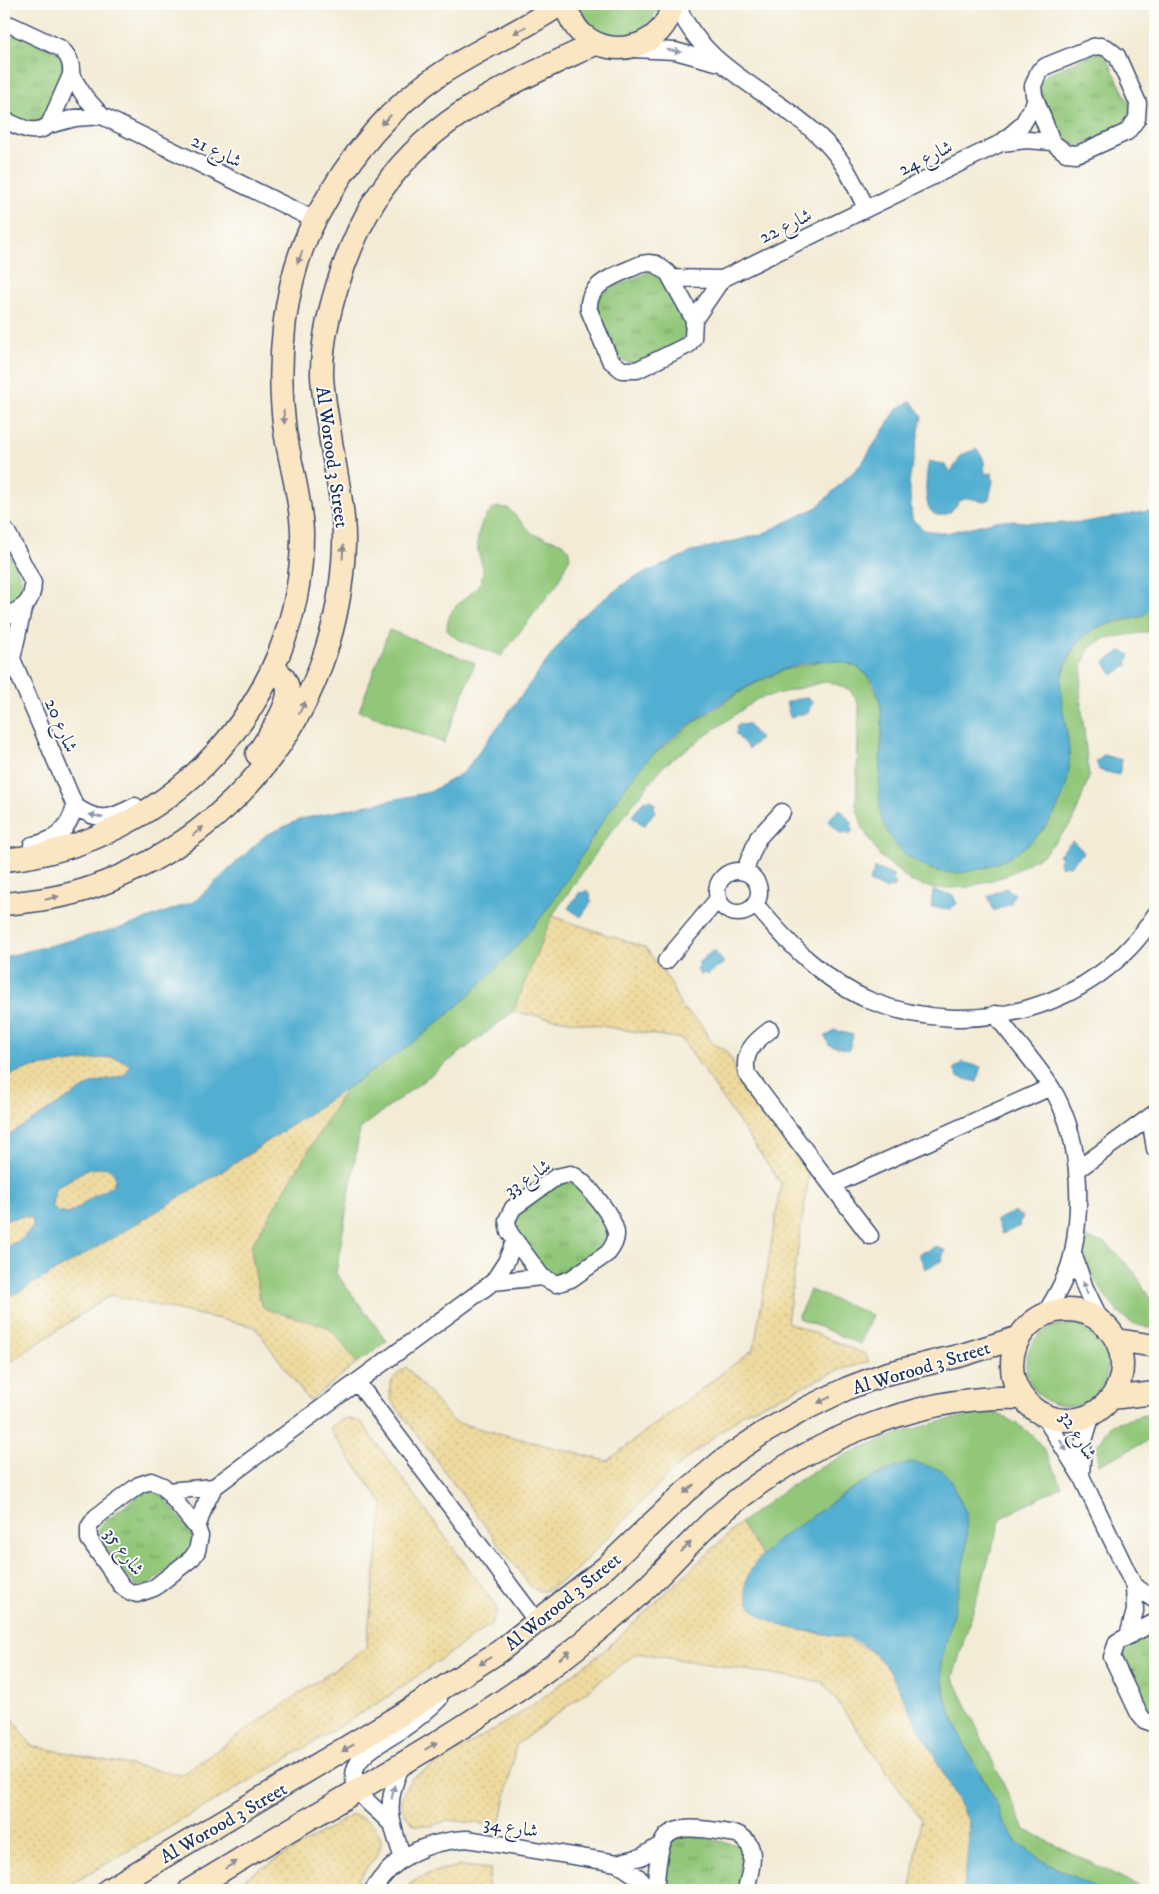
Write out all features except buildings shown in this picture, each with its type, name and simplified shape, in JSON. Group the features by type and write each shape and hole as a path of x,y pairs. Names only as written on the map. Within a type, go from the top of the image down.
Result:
{"street":[{"path":"4,860 61,850 100,836 136,818 171,795 202,768 230,738 254,704 274,668 291,624 300,577 302,530 285,430 281,376 285,322 296,269 314,220 353,158 379,127 408,99 440,74 513,34 562,4 581,34 595,44 610,48 675,51 722,65"},
{"path":"625,49 640,45 654,37 664,25 672,4"},
{"path":"677,4 693,35 722,65 776,102 826,143 848,174 866,208"},
{"name":"شارع 21","path":"4,24 11,25 60,48 70,60 71,75 85,97 102,116 314,220"},
{"name":"Al Worood 3 Street","path":"4,904 42,900 94,887 143,866 189,838 230,803 264,768 292,728 314,685 331,639 341,591 344,543 341,494 330,435 322,374 329,314 347,256 374,202 408,158 449,120 496,90 595,44"},
{"name":"شارع 24","path":"1100,46 1118,56 1138,103 1137,119 1127,132 1076,154 1066,153 1052,142 1032,86 1039,71 1085,50 1100,46"},
{"path":"49,125 71,75"},
{"name":"شارع 24","path":"866,208 1002,143 1022,125 1036,101"},
{"path":"4,120 34,131 75,118 102,116"},
{"name":"شارع 24","path":"1002,143 1027,140 1052,142"},
{"name":"شارع 22","path":"671,278 696,280 722,279 866,208"},
{"name":"شارع 22","path":"694,320 668,273 656,264 641,264 596,287 590,294 589,310 610,360 622,370 637,370 688,345 693,338 694,320 722,279"},
{"name":"شارع 20","path":"4,530 8,534 32,584 31,598 23,609 8,655 75,806"},
{"path":"4,616 23,609"},
{"path":"230,803 286,700 288,691 286,682 274,668"},
{"path":"4,850 45,842 56,837 72,818 75,806 95,817 106,818 117,815 202,768"},
{"path":"744,872 758,838 782,812"},
{"path":"666,961 718,899 719,884 723,878 729,873 744,872 756,882 758,897 750,910 734,913 727,911 718,899"},
{"path":"755,904 792,946 833,980 870,1000 910,1013 953,1018 1025,1010 1082,988 1107,970 1129,950 1155,915"},
{"path":"995,1014 1050,1087 1063,1111 1072,1140 1077,1170 1078,1196 1073,1253 1062,1285 1045,1314"},
{"path":"770,1030 751,1047 746,1055 747,1074 870,1236"},
{"path":"832,1185 1050,1087"},
{"path":"1077,1170 1153,1115"},
{"path":"1153,1115 1155,1149"},
{"name":"شارع 33","path":"563,1175 576,1176 582,1180 614,1222 616,1235 612,1248 608,1253 564,1283 556,1284 542,1277 507,1226 509,1214 513,1208 563,1175"},
{"path":"515,1240 506,1262 493,1282 356,1382 538,1622"},
{"path":"1073,1253 1085,1288 1101,1321 1116,1340 1122,1364 1121,1376 1111,1398 1092,1414 1068,1420 1043,1414 1023,1398 1015,1384 1012,1368 1014,1352 1020,1337 1031,1324 1045,1314 1068,1309 1086,1313 1101,1321"},
{"name":"شارع 33","path":"493,1282 542,1277"},
{"name":"Al Worood 3 Street","path":"108,1890 195,1836 281,1788 458,1680 538,1622 613,1562 685,1492 722,1461 763,1433 805,1409 848,1388 885,1374 923,1362 962,1355 1020,1337"},
{"path":"1116,1340 1155,1346"},
{"name":"شارع 35","path":"197,1528 204,1507 214,1487 356,1382"},
{"path":"1111,1398 1155,1394"},
{"path":"190,1890 359,1791 485,1713 546,1671 644,1590 720,1514 763,1482 801,1459 856,1432 937,1404 997,1397 1023,1398"},
{"name":"شارع 32","path":"1043,1414 1081,1476 1134,1586 1135,1611 1128,1636"},
{"name":"شارع 32","path":"1081,1476 1083,1444 1092,1414"},
{"name":"شارع 35","path":"144,1482 158,1482 167,1491 197,1528 200,1536 197,1551 154,1588 137,1594 128,1591 121,1585 89,1539 89,1527 92,1522 144,1482"},
{"name":"شارع 35","path":"167,1491 214,1487"},
{"path":"1134,1586 1155,1600"},
{"name":"شارع 32","path":"1155,1622 1117,1642 1112,1657 1139,1714 1144,1720 1155,1724"},
{"path":"403,1858 390,1823 359,1791 354,1774 362,1757 419,1718 458,1680"},
{"path":"390,1823 393,1786 403,1763"},
{"name":"شارع 34","path":"373,1890 385,1872 403,1858 423,1847 444,1840 467,1839 617,1863 641,1857 662,1844 670,1832 683,1828 737,1834 744,1837 752,1850 753,1857 746,1890"},
{"path":"655,1890 662,1844"},
{"name":"شارع 34","path":"617,1863 638,1877 649,1890"}],"green space":[{"path":"578,4 659,4 653,18 643,29 632,35 619,37 606,34 594,28 585,18"},
{"path":"7,31 59,53 66,71 45,118 35,123 25,122 4,113 4,33"},
{"path":"1098,53 1105,55 1109,62 1130,106 1129,114 1111,132 1077,147 1064,143 1059,137 1040,95 1041,80 1046,75"},
{"path":"650,271 663,272 688,323 687,331 683,338 669,349 635,363 627,362 617,354 596,305 604,292"},
{"path":"497,507 508,508 533,534 563,543 568,549 570,557 557,584 501,656 457,639 447,630 448,619 452,611 480,583 483,571 478,548 478,534 486,516"},
{"path":"4,538 24,587 21,600 4,609"},
{"path":"1155,604 1155,631 1106,638 1090,647 1083,663 1080,693 1089,777 1073,822 1043,855 1005,876 969,887 934,889 910,881 880,856 863,829 856,805 859,705 850,690 828,681 757,699 663,766 603,843 552,916 513,1012 360,1129 336,1273 387,1341 357,1363 332,1331 325,1326 265,1309 261,1305 251,1251 252,1244 346,1088 445,1016 541,916 619,795 648,759 695,722 748,687 784,670 825,660 841,661 857,667 867,675 880,701 882,718 879,788 950,873 989,867 1060,699 1060,683 1073,648 1083,637 1097,627 1141,617"},
{"path":"389,630 475,663 444,743 359,711"},
{"path":"567,1181 579,1186 609,1228 605,1243 591,1257 558,1277 550,1275 515,1230 515,1216 560,1182"},
{"path":"1083,1237 1107,1244 1134,1272 1155,1307 1155,1329 1140,1326 1129,1321 1114,1307 1094,1279 1085,1261"},
{"path":"810,1290 872,1315 860,1344 798,1318"},
{"path":"1059,1324 1075,1324 1090,1331 1101,1342 1108,1357 1105,1381 1096,1394 1075,1406 1059,1406 1044,1399 1033,1388 1026,1373 1026,1357 1033,1342 1044,1331"},
{"path":"993,1412 1020,1426 1037,1441 1062,1486 1001,1518 953,1677 1025,1830 1147,1890 1100,1890 1044,1862 1018,1843 1005,1825 994,1798 965,1747 945,1697 941,1664 951,1616 966,1513 950,1479 941,1470 886,1470 848,1491 778,1541 762,1555 740,1523 799,1480 844,1455 917,1428"},
{"path":"1145,1415 1155,1415 1155,1440 1151,1439 1099,1465 1097,1446 1111,1424"},
{"path":"150,1490 163,1496 191,1533 194,1539 193,1548 149,1585 136,1586 100,1542 99,1529 103,1523 144,1491"},
{"path":"1155,1629 1155,1711 1147,1706 1123,1659 1125,1646"},
{"path":"688,1835 740,1845 745,1851 741,1890 662,1890 670,1844 674,1838"}],"sand":[{"path":"552,916 646,948 670,982 681,1007 700,1023 712,1043 725,1050 732,1060 737,1080 809,1174 787,1322 865,1354 869,1362 839,1370 744,1413 673,1470 571,1575 545,1591 538,1591 531,1587 392,1401 390,1385 392,1381 406,1367 454,1422 607,1461 754,1349 781,1184 682,1039 513,1012"},
{"path":"110,1057 128,1062 130,1066 125,1075 91,1084 4,1138 4,1077 29,1068"},
{"path":"346,1088 252,1244 251,1251 261,1305 265,1309 325,1326 332,1331 357,1363 309,1401 255,1327 110,1295 4,1366 4,1300 233,1165"},
{"path":"106,1167 114,1172 115,1180 111,1186 68,1214 56,1212 52,1204 56,1188 85,1170"},
{"path":"21,1215 32,1219 32,1230 25,1238 4,1248 4,1220"},
{"path":"348,1418 362,1423 495,1605 497,1611 491,1624 383,1700 273,1767 61,1890 4,1890 4,1706 32,1746 181,1775 366,1648 383,1504 329,1429 340,1420"},
{"path":"740,1523 762,1555 752,1569 761,1616 795,1629 844,1638 874,1655 889,1670 969,1822 969,1845 963,1890 911,1890 921,1819 823,1682 637,1653 516,1745 500,1826 448,1820 432,1826 414,1825 408,1819 402,1808 402,1798 411,1779 526,1710 606,1649"},
{"path":"352,1815 370,1823 375,1828 381,1841 378,1852 352,1890 251,1890 234,1885"},
{"path":"463,1866 491,1869 487,1890 403,1890 423,1876"}],"water":[{"path":"911,401 922,416 909,482 912,519 924,530 946,533 1001,520 1046,524 1085,522 1155,510 1155,604 1142,616 1111,623 1090,632 1074,648 1067,661 1063,673 1061,698 1069,749 1067,784 1053,816 1031,842 1002,861 968,872 942,872 918,863 898,847 884,825 880,806 879,784 882,736 881,712 877,691 867,675 849,664 836,661 811,662 772,674 709,711 666,743 644,764 616,800 542,916 508,955 445,1017 366,1075 202,1184 84,1255 4,1300 4,1248 22,1239 34,1226 32,1219 26,1216 4,1220 4,1138 91,1084 125,1075 130,1066 123,1060 110,1057 29,1068 4,1077 4,957 128,926 195,901 266,835 301,819 430,792 464,772 579,618 629,580 694,551 762,534 817,507 862,463 897,409","holes":["106,1167 113,1172 115,1181 107,1189 69,1214 56,1212 52,1204 56,1188 85,1170"]},
{"path":"976,449 983,457 985,474 992,473 993,481 989,499 983,502 973,499 962,500 948,513 942,515 935,514 930,510 927,503 926,484 929,461 945,465 951,472 962,455"},
{"path":"1121,651 1130,655 1127,662 1129,664 1113,675 1104,662"},
{"path":"806,697 813,703 809,712 790,717 786,702"},
{"path":"740,723 745,725 747,723 760,739 749,749 735,733 737,731 736,726"},
{"path":"1103,755 1122,760 1119,775 1099,770 1096,761 1102,758"},
{"path":"651,799 655,803 654,808 656,810 644,826 632,816 644,800"},
{"path":"840,809 853,824 851,826 853,831 849,835 845,832 842,835 828,820"},
{"path":"1073,841 1084,852 1069,867 1067,864 1062,867 1059,862 1061,858 1058,855"},
{"path":"875,868 894,876 892,879 896,883 894,888 888,887 887,890 869,882"},
{"path":"1006,888 1015,894 1011,900 1012,903 994,911 988,896"},
{"path":"587,890 591,894 590,899 592,901 581,917 568,908 580,892 582,893"},
{"path":"933,891 953,895 957,904 951,907 950,910 931,907"},
{"path":"714,950 724,963 707,975 705,973 700,975 697,969 700,965 698,963"},
{"path":"833,1030 853,1035 849,1050 829,1045 825,1036 832,1033"},
{"path":"962,1062 981,1067 977,1082 958,1077 954,1068 961,1065"},
{"path":"1014,1212 1023,1217 1019,1223 1020,1226 1002,1234 996,1220"},
{"path":"937,1246 946,1251 942,1257 943,1260 925,1269 919,1254"},
{"path":"913,1462 941,1470 950,1479 966,1513 967,1543 960,1584 941,1664 945,1697 965,1747 994,1798 1005,1825 1018,1843 1044,1862 1100,1890 963,1890 969,1845 969,1822 889,1670 872,1652 852,1639 791,1628 762,1617 752,1608 746,1595 746,1580 749,1573 763,1554 774,1544 859,1485 885,1472"}]}
